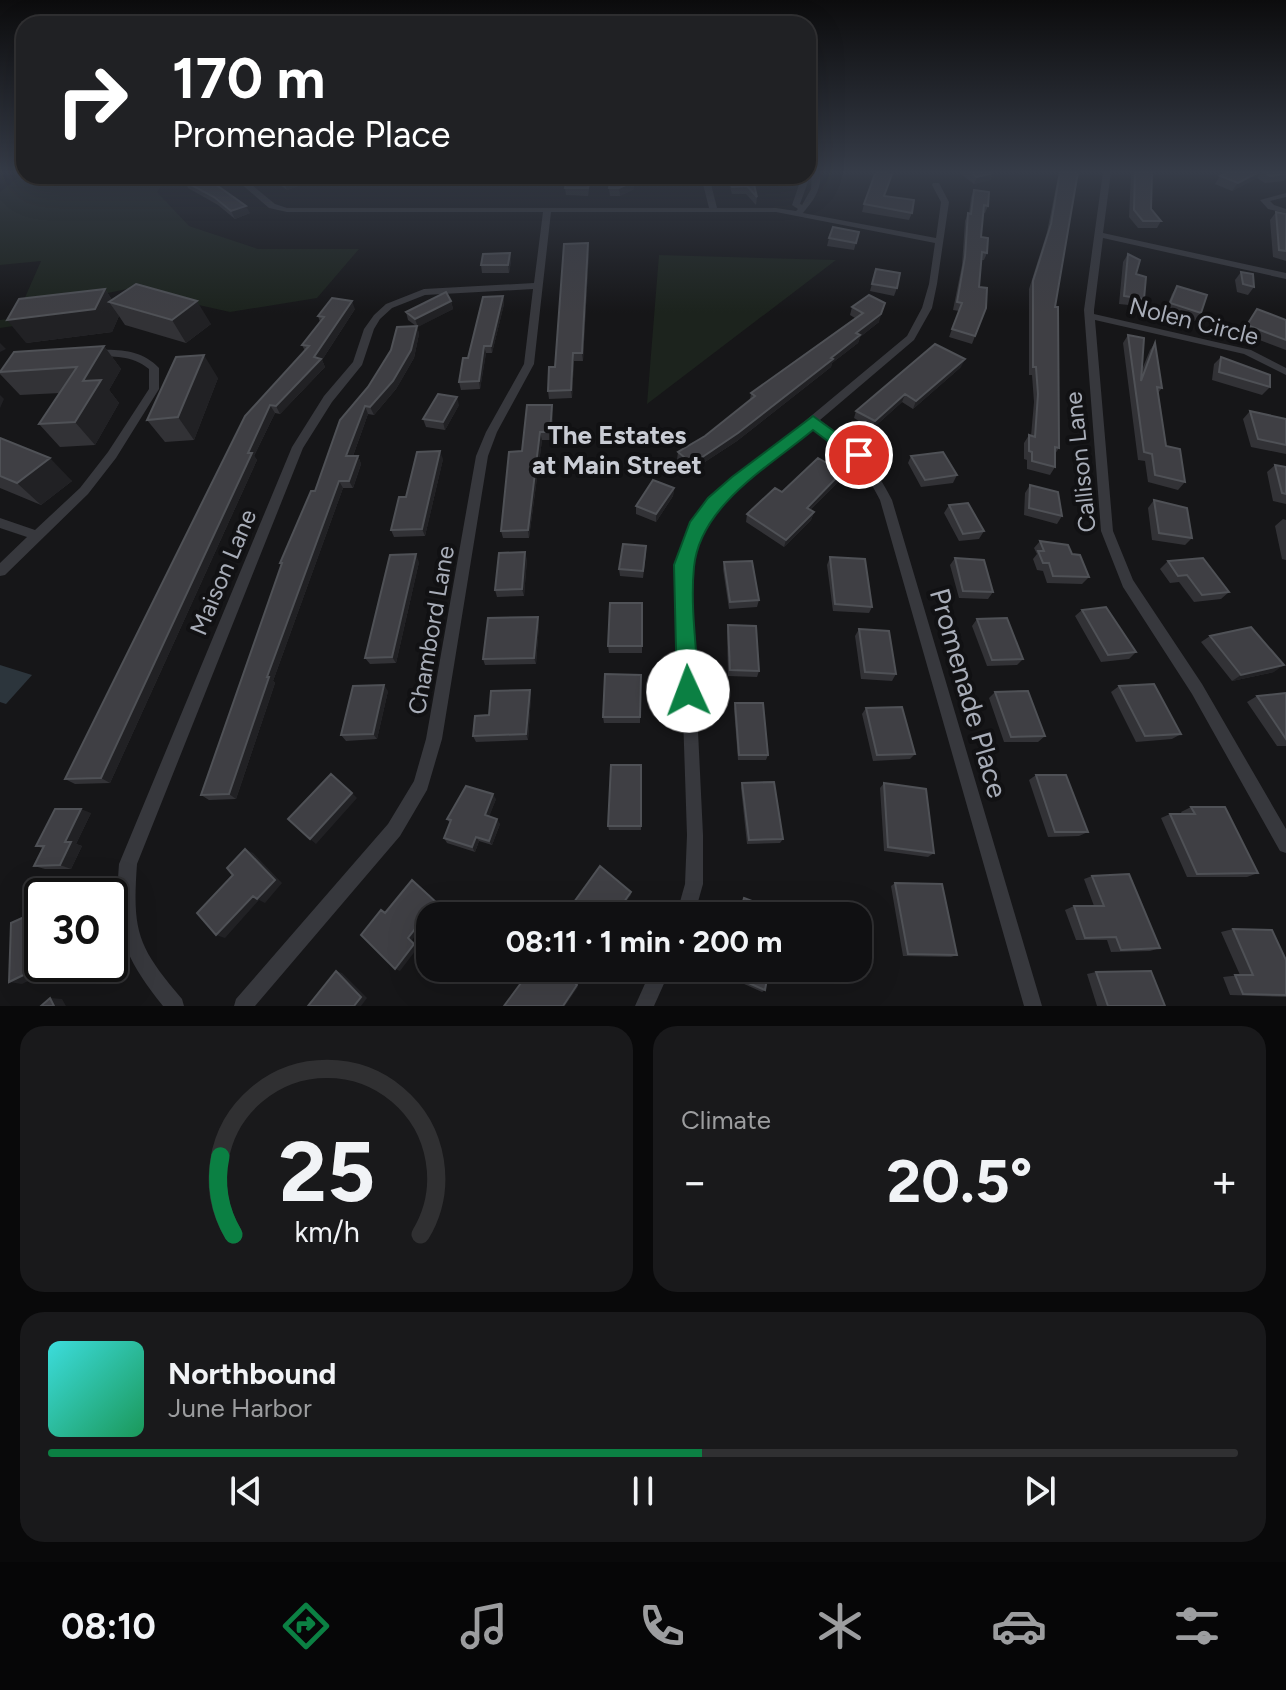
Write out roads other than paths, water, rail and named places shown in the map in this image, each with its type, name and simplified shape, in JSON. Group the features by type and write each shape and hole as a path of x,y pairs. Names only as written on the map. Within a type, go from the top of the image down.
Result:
{"street":[{"name":"Chambord Lane","path":"243,1006 394,830 421,784 434,739 482,456 489,432 520,385 529,364 546,219"},
{"path":"837,219 939,241"},
{"path":"689,902 694,884 695,835 684,565 699,522 714,503 911,338 927,308 942,219"},
{"name":"Callison Lane","path":"1102,219 1090,316 1100,473 1107,531 1128,583 1197,689 1286,845"},
{"path":"1100,235 1286,276"},
{"name":"Maison Lane","path":"175,1006 133,950 123,909 128,864 298,447 328,399 358,363 369,329 389,306 424,292 536,286"},
{"name":"Nolen Circle","path":"1090,316 1247,352 1286,372"},
{"path":"0,571 94,479 154,389 154,368 143,357 123,352 82,354"},
{"name":"Promenade Place","path":"813,421 859,455 872,470 886,500 1033,1006"},
{"path":"0,523 38,536"},
{"path":"644,1006 655,982"}],"district":[{"name":"The Estates at Main Street","path":"617,450"}]}
